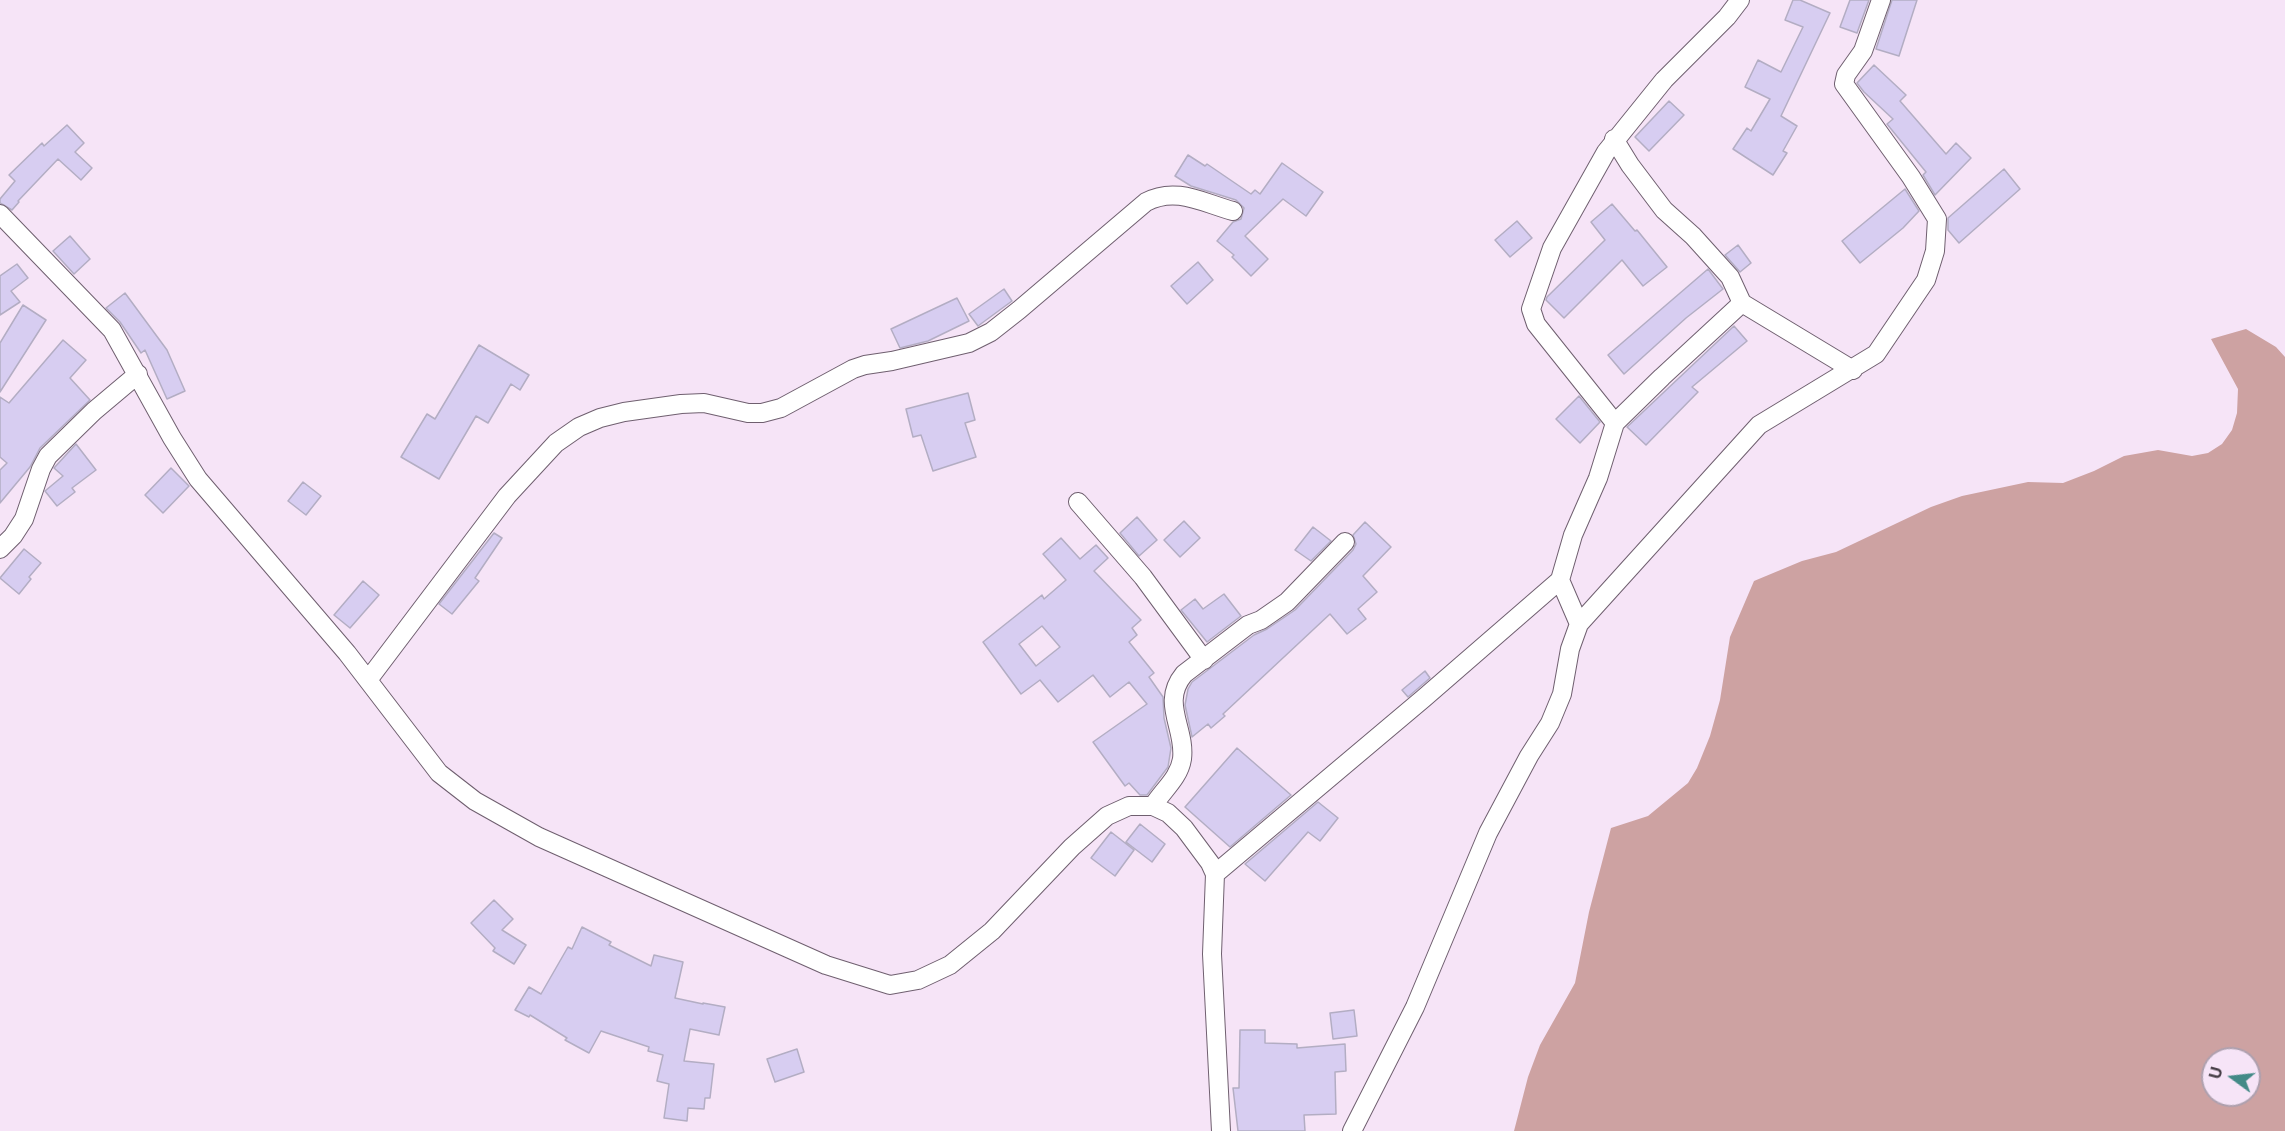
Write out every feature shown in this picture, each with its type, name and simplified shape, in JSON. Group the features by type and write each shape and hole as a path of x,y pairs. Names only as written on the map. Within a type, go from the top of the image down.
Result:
{"street":[{"path":"1615,423 1536,324 1531,309 1552,248 1614,139 1664,80 1727,17 1740,0"},
{"path":"1352,1131 1415,1007 1488,833 1529,756 1550,723 1562,694 1570,649 1579,624 1759,425 1876,354 1926,280 1935,251 1937,219 1911,177 1844,84 1846,75 1863,51 1881,0"},
{"path":"1614,139 1630,165 1664,210 1693,236 1730,277 1742,303 1853,370"},
{"path":"368,680 507,496 556,443 579,427 600,418 624,412 681,404 704,403 748,413 762,413 781,408 865,364 892,361 980,339 1019,310 1146,202 1157,196 1180,194 1233,211"},
{"path":"0,214 112,330 172,438 198,478 368,680 439,773 475,801 539,837 815,960 890,985 918,980 950,964 992,931 1072,847 1107,816 1129,806 1153,806 1168,813 1184,828 1215,874 1212,954 1221,1131"},
{"path":"1215,874 1560,580 1573,535 1599,478 1615,423 1742,303"},
{"path":"0,549 14,536 24,519 41,469 48,456 94,411 138,374"},
{"path":"1078,502 1143,577 1204,660"},
{"path":"1153,806 1178,774 1182,757 1174,709 1174,688 1184,674 1248,625 1261,620 1287,602 1345,543"},
{"path":"1560,580 1579,624"}],"shaded area":[{"path":"2246,329 2276,347 2285,357 2285,1131 1514,1131 1528,1077 1540,1045 1575,983 1589,912 1611,828 1648,816 1688,783 1697,768 1710,736 1720,700 1730,637 1754,581 1802,561 1836,552 1931,507 1962,496 2028,482 2063,483 2124,456 2158,450 2192,456 2208,453 2222,444 2232,430 2237,413 2238,389 2211,339"}],"building":[{"path":"1793,0 1800,0 1830,13 1781,116 1797,126 1783,151 1787,153 1773,175 1733,149 1747,128 1751,131 1770,99 1745,87 1758,60 1781,72 1803,27 1785,20"},
{"path":"1850,0 1869,0 1857,33 1840,27"},
{"path":"1892,0 1917,0 1899,56 1876,49"},
{"path":"1874,65 1906,95 1900,101 1946,154 1956,143 1971,158 1935,195 1923,175 1926,172 1887,124 1893,119 1857,83"},
{"path":"1669,101 1684,115 1649,151 1635,137"},
{"path":"67,125 84,143 75,152 92,168 81,180 58,159 12,210 0,203 0,199 15,181 9,175 42,143 44,146"},
{"path":"1188,155 1205,166 1207,164 1251,194 1255,190 1260,194 1282,163 1323,192 1306,216 1283,199 1245,236 1268,259 1251,276 1232,257 1234,255 1217,241 1233,222 1241,219 1244,208 1236,200 1191,186 1175,176"},
{"path":"2004,169 2020,189 1959,243 1948,230 1948,218"},
{"path":"1905,189 1919,211 1903,228 1860,263 1842,241"},
{"path":"1612,204 1667,267 1643,286 1622,260 1564,318 1546,300 1547,297 1605,240 1591,222"},
{"path":"1517,221 1532,238 1510,257 1495,240"},
{"path":"70,236 90,259 74,274 53,251"},
{"path":"1738,245 1751,263 1740,272 1725,255"},
{"path":"1198,262 1213,280 1187,304 1171,286"},
{"path":"17,264 28,278 11,291 20,302 0,315 0,276"},
{"path":"1708,269 1723,289 1686,318 1624,374 1608,355"},
{"path":"1004,289 1012,301 978,326 969,314"},
{"path":"125,293 167,350 185,391 167,399 145,350 141,353 120,322 106,308"},
{"path":"957,298 969,321 928,341 900,348 891,329"},
{"path":"23,305 46,320 0,392 0,343"},
{"path":"1734,326 1747,341 1692,387 1698,392 1646,445 1627,427"},
{"path":"63,340 86,360 70,378 90,400 40,448 30,467 0,503 0,470 7,463 0,457 0,397 9,403"},
{"path":"479,345 529,375 520,390 511,384 488,423 476,416 439,479 401,457 427,414 435,419"},
{"path":"968,393 975,420 965,423 976,457 933,471 921,435 913,437 906,409"},
{"path":"1579,396 1600,422 1580,443 1556,419"},
{"path":"76,444 96,470 72,488 75,492 57,506 45,491 63,476 54,468"},
{"path":"171,468 189,486 163,513 145,495"},
{"path":"303,482 321,496 306,515 288,501"},
{"path":"1137,517 1157,540 1139,556 1120,533"},
{"path":"1184,521 1200,538 1180,557 1164,540"},
{"path":"1365,522 1391,547 1363,576 1377,592 1358,609 1366,619 1347,634 1330,614 1223,714 1225,716 1211,728 1208,724 1192,737 1185,705 1192,682 1254,635 1295,610 1353,550 1356,544 1353,535"},
{"path":"1313,527 1331,541 1311,561 1295,550"},
{"path":"494,533 502,538 475,578 479,581 452,614 439,604"},
{"path":"1061,538 1080,559 1096,545 1108,558 1094,571 1141,620 1132,628 1137,635 1129,642 1154,673 1149,677 1163,697 1164,718 1171,748 1168,767 1147,795 1140,795 1129,783 1125,786 1093,742 1147,704 1129,682 1110,697 1093,675 1058,702 1040,680 1021,694 983,642 1042,595 1044,599 1066,580 1043,554","holes":["1042,626 1060,647 1036,666 1019,644"]},
{"path":"24,549 41,563 19,594 0,578"},
{"path":"363,581 379,595 350,628 334,615"},
{"path":"1224,594 1241,616 1207,642 1181,610 1195,599 1203,609"},
{"path":"1425,671 1430,678 1408,697 1402,690"},
{"path":"1237,748 1291,795 1230,847 1185,807"},
{"path":"1318,802 1338,818 1320,841 1308,832 1265,881 1245,864"},
{"path":"1140,824 1165,844 1152,862 1126,842"},
{"path":"1111,832 1134,850 1115,876 1091,858"},
{"path":"494,900 513,919 502,930 526,945 514,964 493,951 495,948 471,923"},
{"path":"582,927 611,942 609,945 651,966 654,955 683,962 675,998 725,1007 719,1035 690,1029 684,1061 714,1064 710,1098 705,1098 704,1109 688,1108 687,1121 664,1118 669,1084 657,1081 663,1055 648,1051 649,1047 601,1031 589,1053 565,1040 567,1038 530,1015 529,1017 515,1010 529,987 541,994 568,947 572,949"},
{"path":"1354,1010 1357,1036 1333,1039 1330,1013"},
{"path":"1240,1030 1265,1030 1265,1043 1297,1044 1297,1048 1345,1044 1346,1071 1335,1072 1336,1114 1304,1115 1305,1131 1238,1131 1233,1088 1239,1088"},
{"path":"797,1049 804,1072 775,1082 767,1059"}]}
